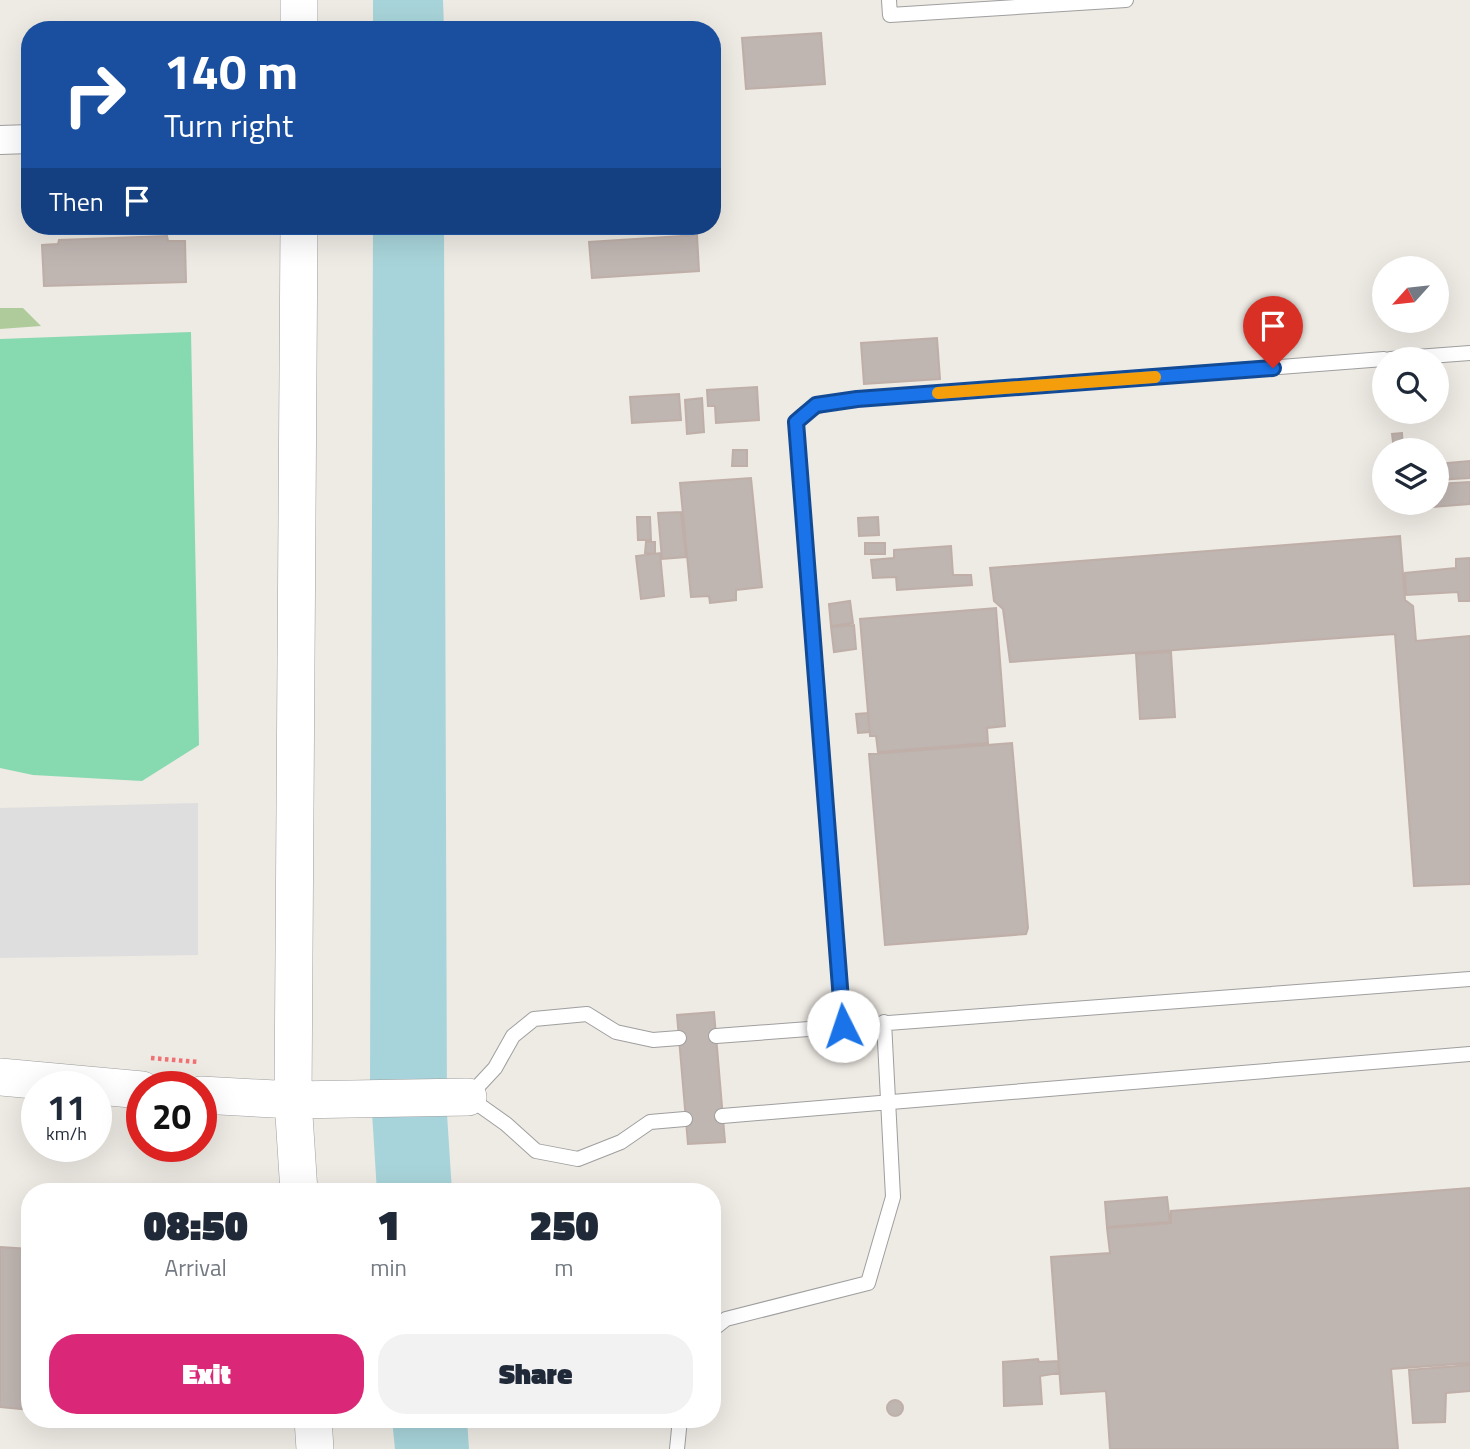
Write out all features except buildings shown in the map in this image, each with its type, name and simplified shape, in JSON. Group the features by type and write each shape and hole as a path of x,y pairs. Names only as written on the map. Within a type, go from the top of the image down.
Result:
{"street":[{"path":"299,0 299,21"},
{"path":"0,139 21,139"},
{"path":"298,1183 293,1100 299,235"},
{"path":"0,1077 126,1089"},
{"path":"217,1096 293,1100 468,1097"},
{"path":"314,1428 315,1449"}],"lane":[{"path":"889,0 890,15 1126,0"},
{"path":"1449,355 1470,353"},
{"path":"843,1026 796,422 803,413 816,405 857,399 1372,360"},
{"path":"716,1036 1470,979"},
{"path":"679,1038 653,1040 616,1032 587,1014 534,1018 513,1035 495,1068 468,1097 506,1124 536,1151 578,1159 621,1142 650,1122 685,1119"},
{"path":"721,1323 726,1319 868,1283 893,1197 884,1022"},
{"path":"722,1116 1470,1054"},
{"path":"677,1449 679,1428"}],"green space":[{"path":"0,308 23,308 41,326 0,329"},
{"path":"191,332 199,745 142,781 33,775 0,768 0,339"}],"shaded area":[{"path":"198,803 198,955 0,958 0,808"}],"water":[{"path":"373,0 443,0 444,21 373,21"},
{"path":"373,235 444,235 447,1114 451,1183 376,1183 370,1081"},
{"path":"393,1428 468,1428 469,1449 395,1449"}],"slow traffic":[{"path":"938,393 1155,377"}],"route":[{"path":"843,1026 796,422 803,413 816,405 857,399 1273,368"}]}
